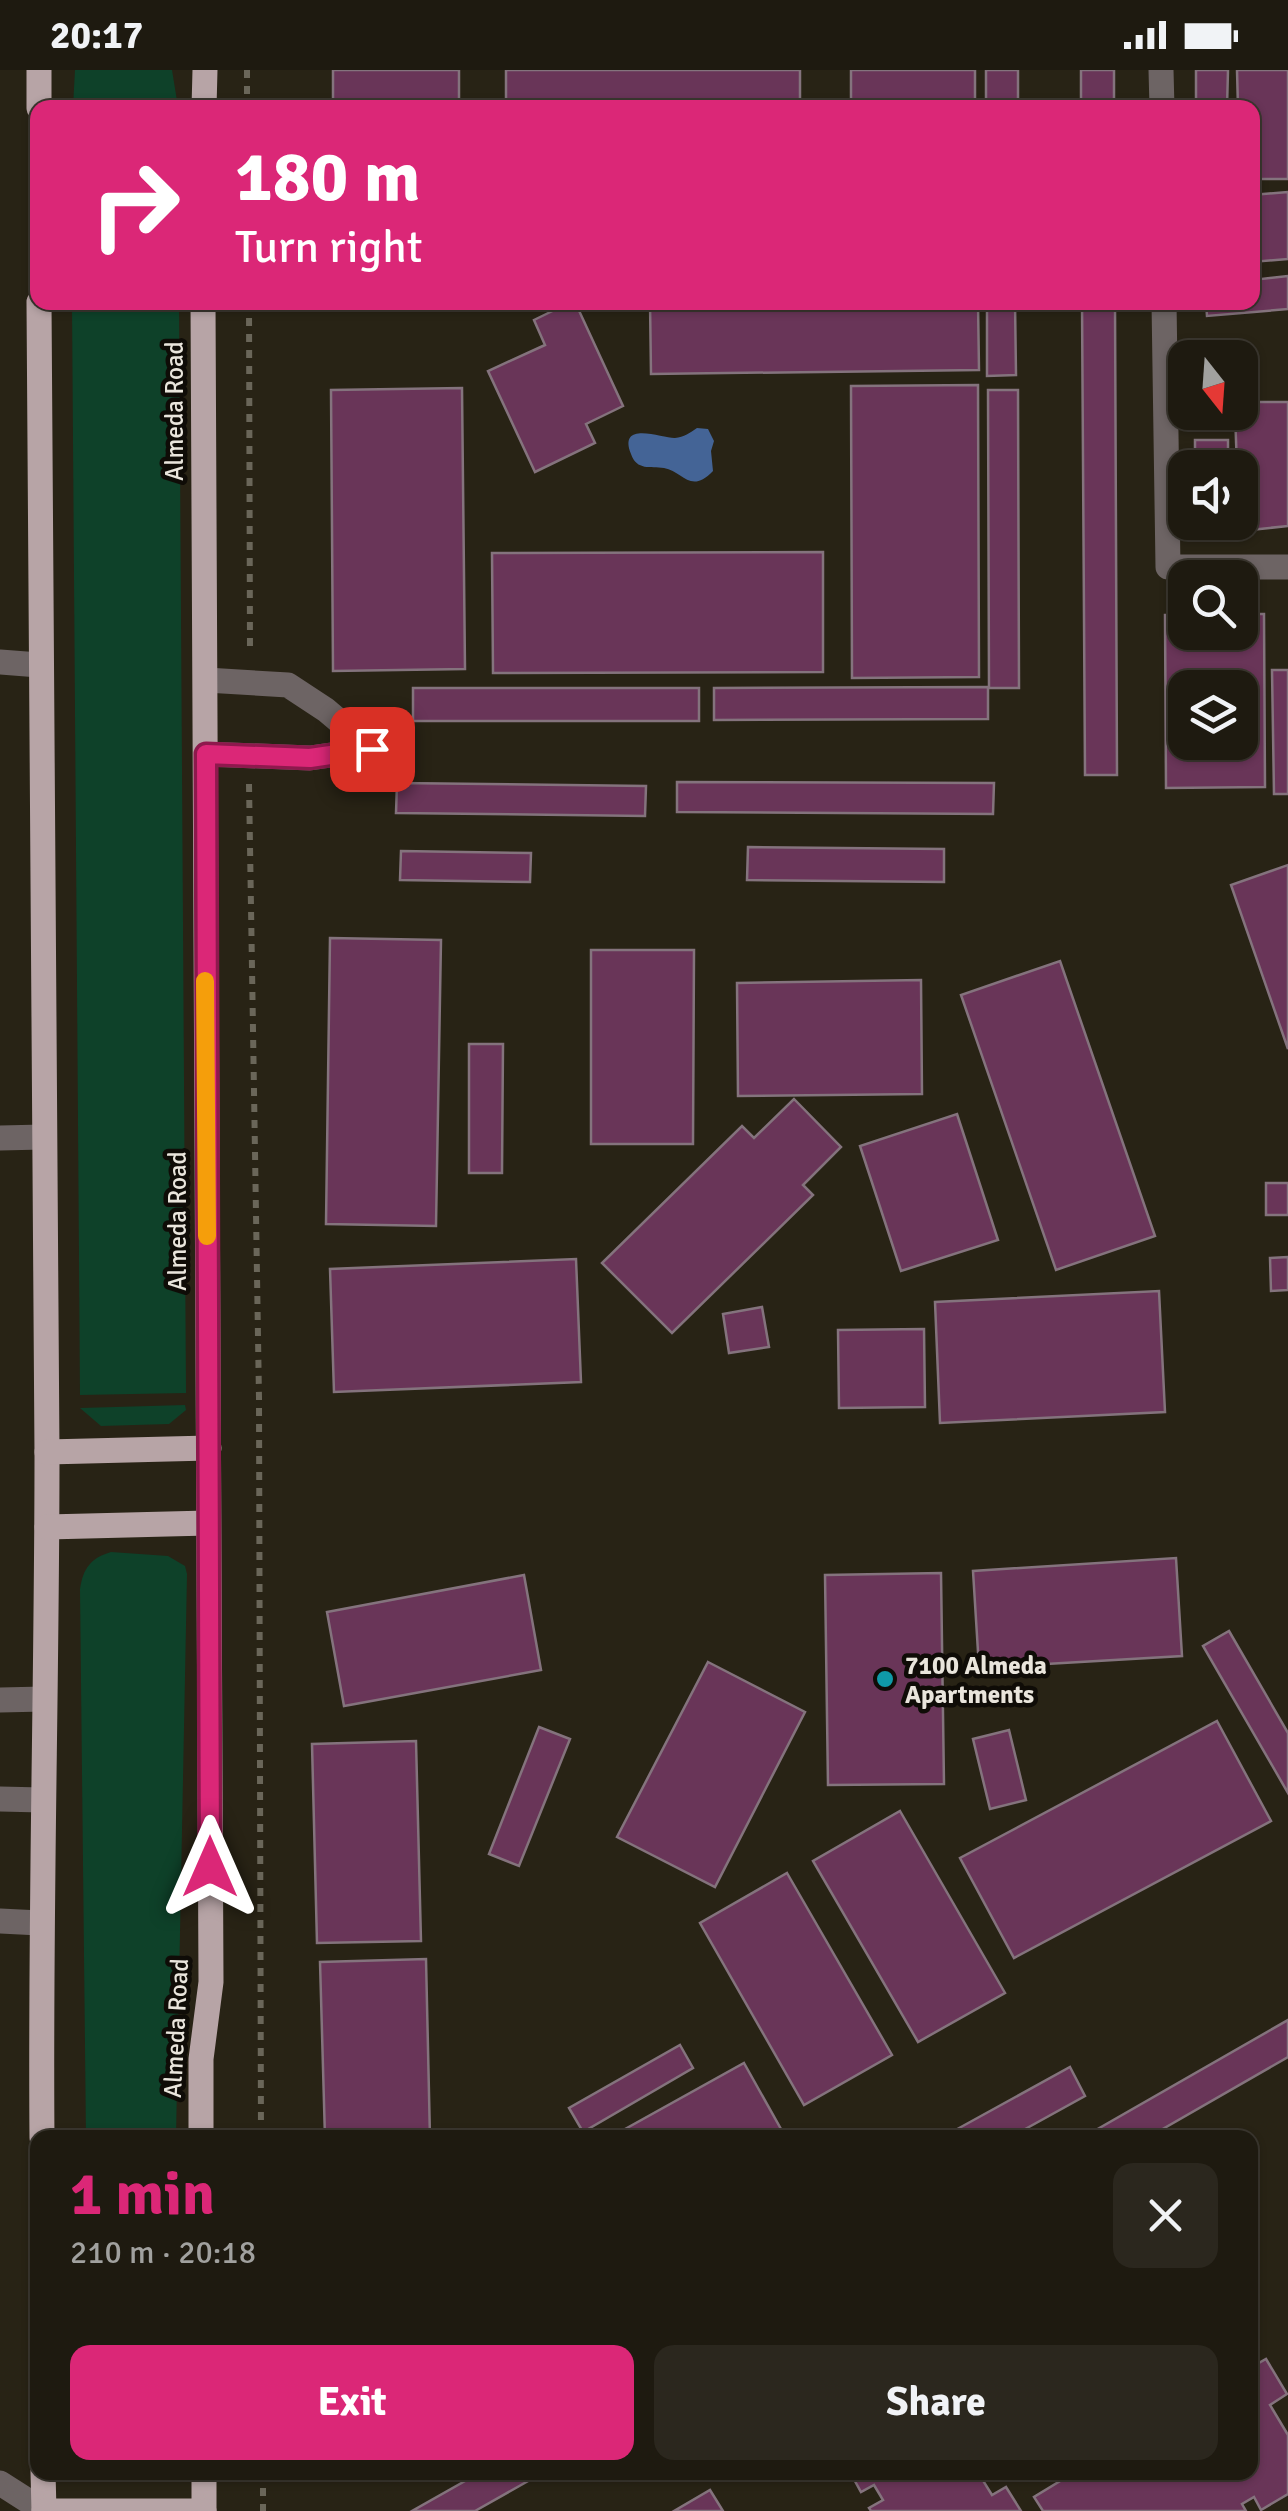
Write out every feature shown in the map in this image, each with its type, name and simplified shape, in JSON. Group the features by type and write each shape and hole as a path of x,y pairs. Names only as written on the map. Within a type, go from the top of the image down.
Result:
{"main road":[{"path":"39,70 39,100"},
{"path":"204,70 204,100"},
{"path":"39,310 38,664 47,1452 40,1923 42,2130"},
{"name":"Almeda Road","path":"201,2130 201,2059 211,1982 204,310"},
{"path":"47,1452 208,1448"},
{"path":"47,1527 208,1523"},
{"path":"44,2480 44,2511 204,2511 204,2480"}],"lane":[{"path":"1161,70 1162,100"},
{"path":"1164,310 1168,567 1288,567"},
{"path":"0,662 38,664"},
{"path":"206,680 288,685 326,710 372,749 310,758 206,754"},
{"path":"0,1138 44,1138"},
{"path":"0,1700 44,1699"},
{"path":"0,1799 42,1800"},
{"path":"0,1922 40,1923"},
{"path":"0,2484 44,2511"}],"path":[{"path":"247,70 248,100"},
{"path":"249,310 250,684"},
{"path":"248,756 259,1398 261,2130"},
{"path":"248,1398 259,1398"},
{"path":"262,2480 263,2511"}],"green space":[{"path":"75,70 172,70 177,100 73,100"},
{"path":"72,310 179,310 186,1393 80,1395"},
{"path":"185,1405 186,1410 169,1424 101,1426 80,1408"},
{"path":"111,1552 168,1556 185,1566 187,1574 176,2130 86,2130 80,1589 83,1575 98,1557"}],"water":[{"path":"697,428 708,429 714,441 713,471 698,481 664,468 640,465 631,454 628,443 636,434 675,438"}],"building":[{"path":"333,70 459,70 459,100 333,100"},
{"path":"506,70 800,70 800,100 506,100"},
{"path":"851,70 975,70 975,99 851,100"},
{"path":"986,70 1018,70 1018,100 986,100"},
{"path":"1081,70 1114,70 1114,100 1081,100"},
{"path":"1196,70 1228,70 1227,100 1196,100"},
{"path":"1237,70 1288,70 1288,179 1260,179 1260,100 1238,100"},
{"path":"1288,192 1288,259 1260,261 1260,194"},
{"path":"1288,276 1288,309 1207,316 1207,310 1260,310 1260,279"},
{"path":"555,310 579,310 623,406 586,424 595,443 535,472 488,371 545,345 534,320"},
{"path":"650,310 978,310 979,370 651,374"},
{"path":"987,310 1015,310 1016,375 987,376"},
{"path":"1082,310 1115,310 1117,775 1085,775"},
{"path":"978,385 979,677 852,678 851,386"},
{"path":"462,388 465,669 333,671 331,390"},
{"path":"988,390 1018,390 1019,688 989,688"},
{"path":"1258,402 1288,402 1288,526 1258,529 1258,450 1236,450 1236,430 1258,430"},
{"path":"1195,440 1228,440 1228,450 1195,450"},
{"path":"823,552 823,672 493,673 492,553"},
{"path":"1258,614 1264,614 1265,787 1166,788 1165,615 1168,650 1258,650"},
{"path":"1272,670 1288,670 1288,794 1274,794"},
{"path":"988,687 988,719 714,720 714,688"},
{"path":"413,688 699,688 699,721 413,721"},
{"path":"677,782 994,783 993,814 677,812"},
{"path":"397,783 646,786 645,816 396,813"},
{"path":"748,847 944,849 944,882 747,880"},
{"path":"401,851 531,853 530,882 400,880"},
{"path":"1288,865 1288,1049 1231,885"},
{"path":"330,938 441,940 436,1226 326,1224"},
{"path":"591,950 694,950 693,1144 591,1144"},
{"path":"1060,961 1155,1236 1056,1270 961,995"},
{"path":"921,980 922,1094 738,1096 737,983"},
{"path":"469,1044 503,1044 502,1173 469,1173"},
{"path":"794,1099 841,1147 803,1185 813,1195 672,1333 602,1263 742,1126 754,1138"},
{"path":"957,1114 998,1240 901,1271 860,1146"},
{"path":"1266,1183 1288,1183 1288,1215 1266,1215"},
{"path":"1288,1257 1288,1290 1271,1291 1270,1258"},
{"path":"576,1259 581,1382 334,1392 330,1269"},
{"path":"1159,1291 1165,1412 940,1423 935,1302"},
{"path":"762,1307 769,1347 729,1353 723,1314"},
{"path":"924,1329 925,1407 839,1408 838,1330"},
{"path":"1176,1558 1182,1656 979,1668 973,1571"},
{"name":"7100 Almeda Apartments","path":"941,1573 944,1784 828,1785 825,1575"},
{"path":"524,1575 541,1670 344,1706 327,1612"},
{"path":"1229,1631 1288,1733 1288,1793 1203,1646"},
{"path":"708,1662 805,1712 715,1887 617,1837"},
{"path":"1217,1721 1271,1821 1014,1958 960,1858"},
{"path":"539,1727 570,1739 519,1866 489,1854"},
{"path":"1009,1730 1026,1800 990,1809 973,1739"},
{"path":"416,1741 421,1941 317,1943 312,1744"},
{"path":"900,1811 1005,1993 918,2042 813,1861"},
{"path":"787,1873 892,2055 804,2105 700,1923"},
{"path":"426,1959 430,2130 325,2130 320,1962"},
{"path":"1288,2020 1288,2057 1161,2130 1096,2130"},
{"path":"680,2045 693,2068 586,2130 582,2130 569,2108"},
{"path":"744,2063 782,2130 623,2130"},
{"path":"1070,2067 1085,2096 1023,2130 956,2130"},
{"path":"1266,2359 1287,2394 1270,2405 1288,2435 1288,2494 1261,2510 1254,2497 1242,2504 1246,2511 1043,2511 1034,2497 1062,2480 1258,2480 1258,2364"},
{"path":"467,2480 530,2480 475,2511 412,2511"},
{"path":"854,2480 983,2480 992,2495 1006,2487 1021,2511 871,2511 869,2508 883,2500 874,2485 861,2492"},
{"path":"710,2490 723,2511 674,2511"}],"slow traffic":[{"path":"205,981 207,1236"}],"place":[{"name":"7100 Almeda Apartments","path":"885,1679"}],"route":[{"path":"210,1867 206,754 310,758 372,749"}]}
